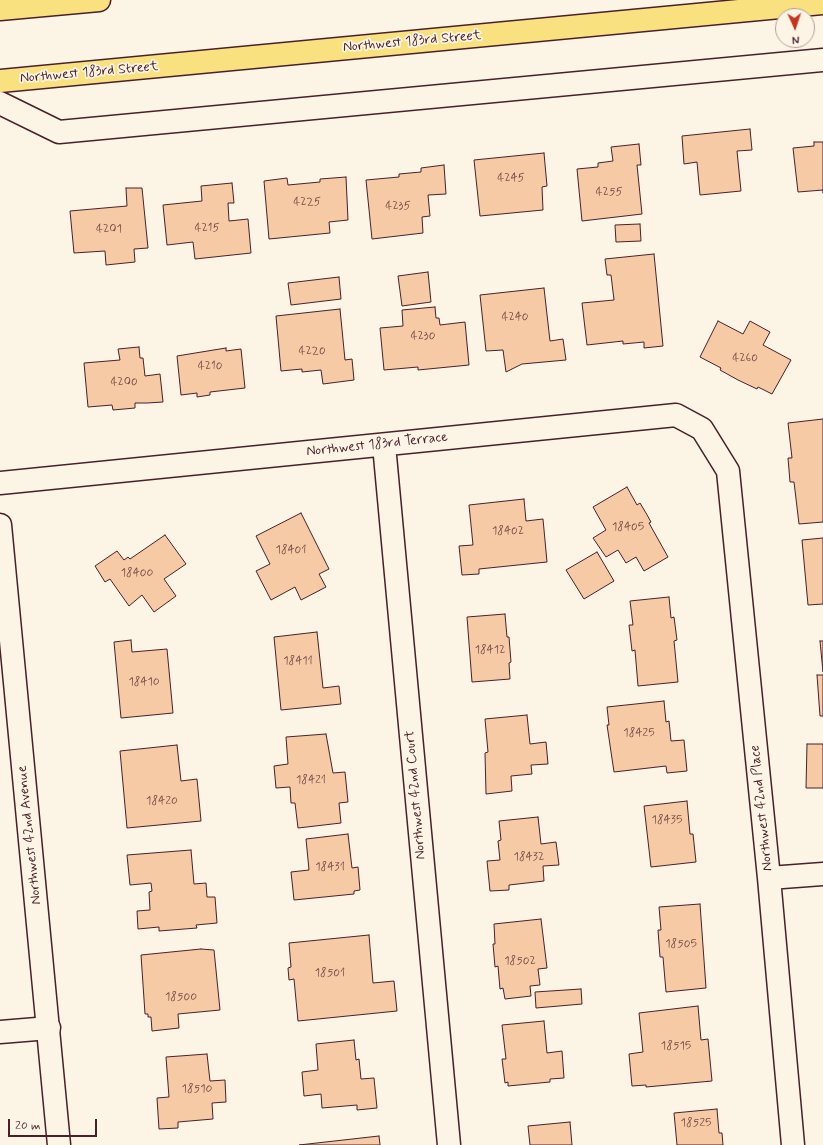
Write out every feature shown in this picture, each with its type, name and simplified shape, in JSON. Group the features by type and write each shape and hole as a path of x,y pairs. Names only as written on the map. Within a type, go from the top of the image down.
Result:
{"main road":[{"path":"0,9 99,0"},
{"name":"Northwest 183rd Street","path":"0,81 823,3"}],"street":[{"path":"0,103 60,132 823,60"},
{"name":"Northwest 183rd Terrace","path":"0,483 676,415 702,429 728,471"},
{"name":"Northwest 42nd Court","path":"384,445 449,1145"},
{"name":"Northwest 42nd Place","path":"728,471 769,878 793,1145"},
{"name":"Northwest 42nd Avenue","path":"0,525 59,1145"},
{"path":"769,878 823,874"},
{"path":"0,1032 49,1028"}],"building":[{"path":"750,129 752,150 737,151 741,191 700,195 697,162 684,164 682,136"},
{"path":"814,142 823,142 823,190 798,192 793,148 814,146"},
{"path":"639,144 641,165 637,165 642,214 582,221 577,169 598,167 598,163 613,161 611,147"},
{"path":"544,153 547,186 542,187 543,210 480,216 474,160"},
{"path":"444,165 446,194 428,195 430,216 422,217 423,233 372,239 366,180 399,177 399,174 421,172 421,168"},
{"path":"346,177 348,220 329,222 330,233 269,239 264,181 287,178 288,185 320,182 320,179"},
{"path":"232,183 234,203 228,203 229,221 248,219 251,253 195,259 193,242 167,245 163,205 202,201 201,186"},
{"path":"126,188 142,188 148,248 134,249 135,262 106,265 105,251 74,253 70,211 127,206"},
{"path":"640,224 641,241 616,242 615,225"},
{"path":"654,254 663,346 644,348 644,342 623,344 623,341 587,345 582,303 614,300 611,275 607,275 605,259"},
{"path":"428,272 431,302 402,306 398,276"},
{"path":"339,277 341,299 291,305 288,283"},
{"path":"544,288 550,341 563,339 566,360 522,364 506,372 503,350 486,351 480,295"},
{"path":"435,307 436,318 439,318 440,325 465,322 469,365 418,370 418,367 384,370 380,328 403,326 402,310"},
{"path":"340,309 345,360 352,359 354,380 323,384 321,370 302,372 302,369 281,371 276,316"},
{"path":"718,321 743,334 750,321 770,332 763,345 791,360 772,394 738,380 720,370 721,368 700,357"},
{"path":"139,347 140,358 143,358 145,376 160,374 163,402 135,403 135,408 113,410 112,405 88,407 84,363 120,360 118,349"},
{"path":"226,348 226,351 241,349 245,388 210,392 210,395 197,397 197,393 181,395 177,356"},
{"path":"823,419 823,522 799,524 794,482 790,482 788,458 792,458 788,423"},
{"path":"627,487 637,505 640,503 646,513 651,522 649,523 668,557 644,571 636,557 626,563 618,550 606,557 593,538 606,530 593,507"},
{"path":"524,499 526,521 543,519 547,562 479,569 479,574 462,575 459,546 473,545 469,505"},
{"path":"301,513 329,569 319,574 326,587 301,600 295,587 271,600 256,571 270,564 256,536"},
{"path":"165,535 186,564 164,579 176,596 154,612 142,595 129,606 110,579 105,582 95,566 117,551 124,560 128,557 130,559"},
{"path":"823,538 823,604 808,605 802,540"},
{"path":"597,552 614,581 584,599 566,570"},
{"path":"669,597 671,618 674,617 677,640 674,641 678,682 638,686 635,650 632,651 629,625 633,625 630,601"},
{"path":"505,614 511,662 509,663 510,679 472,682 467,617"},
{"path":"317,632 323,688 339,686 341,704 281,710 274,637"},
{"path":"131,640 132,652 167,649 173,713 121,718 114,642"},
{"path":"820,641 823,641 823,672"},
{"path":"817,675 823,675 823,716 820,716"},
{"path":"664,701 666,722 669,721 671,741 684,740 687,771 667,773 666,766 614,772 607,725 609,725 607,707"},
{"path":"527,715 530,744 546,742 548,764 531,765 532,774 511,776 512,791 486,794 485,753 488,752 485,719"},
{"path":"326,734 333,773 345,772 348,802 339,803 341,823 298,828 295,803 291,803 290,787 276,788 274,766 288,764 286,737"},
{"path":"807,744 823,744 823,788 806,788"},
{"path":"177,745 181,781 197,779 201,821 127,828 120,751"},
{"path":"687,801 690,834 693,834 696,862 651,867 644,806"},
{"path":"538,817 541,844 556,842 559,865 543,866 544,881 509,885 509,890 490,891 487,861 500,860 498,841 501,840 499,821"},
{"path":"348,834 352,868 358,867 360,890 354,891 354,894 294,900 291,872 309,870 306,839"},
{"path":"191,850 194,884 206,883 207,897 215,897 217,923 196,925 197,928 159,931 159,927 138,929 137,911 150,910 149,892 152,891 151,883 130,885 127,855"},
{"path":"700,904 706,988 666,992 663,957 660,957 658,930 661,930 659,907"},
{"path":"541,919 547,968 538,969 540,985 530,986 531,996 505,999 503,988 500,989 498,966 495,967 493,944 495,944 494,924"},
{"path":"369,935 373,983 394,981 397,1011 298,1021 294,979 289,980 288,968 291,967 289,943"},
{"path":"201,949 214,950 220,1010 178,1014 179,1028 152,1031 151,1017 148,1017 148,1014 145,1014 141,955"},
{"path":"581,989 582,1004 536,1008 535,992"},
{"path":"698,1006 701,1040 708,1039 712,1081 646,1087 646,1085 632,1086 629,1054 643,1052 639,1013"},
{"path":"544,1021 547,1053 562,1051 564,1078 550,1079 550,1082 508,1086 508,1082 505,1083 502,1059 506,1059 502,1025"},
{"path":"354,1040 356,1060 359,1059 361,1079 374,1078 377,1108 357,1110 357,1105 322,1108 321,1094 304,1096 302,1072 318,1070 316,1044"},
{"path":"207,1054 210,1081 225,1080 226,1102 212,1103 213,1119 178,1122 178,1128 159,1129 157,1098 169,1097 166,1057"},
{"path":"717,1109 719,1133 722,1133 723,1145 677,1145 674,1113"},
{"path":"570,1122 572,1145 530,1145 528,1126"},
{"path":"379,1136 380,1145 299,1145"}]}
